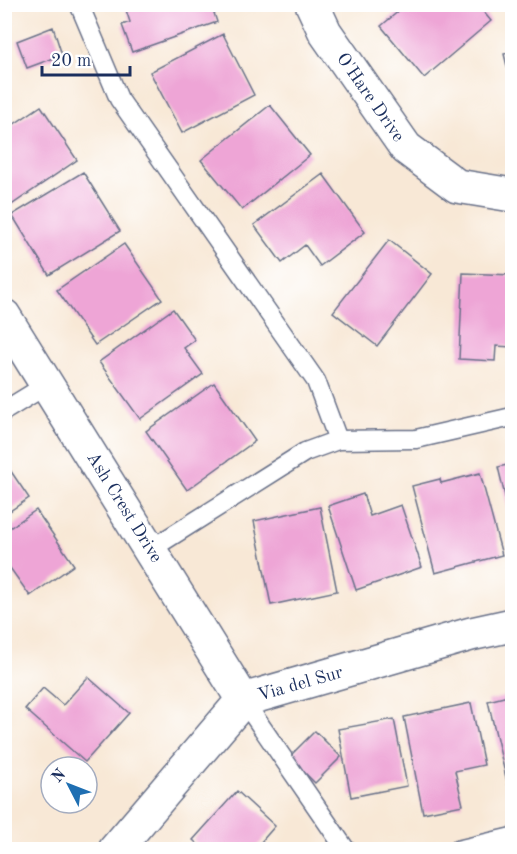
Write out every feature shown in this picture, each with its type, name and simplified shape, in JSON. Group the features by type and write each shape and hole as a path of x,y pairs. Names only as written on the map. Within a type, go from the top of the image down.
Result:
{"street":[{"name":"O'Hare Drive","path":"312,4 325,32 406,148 457,186 513,195"},
{"name":"Ash Crest Drive","path":"4,316 243,700"},
{"name":"Via del Sur","path":"115,849 243,700 471,634 513,625"}],"lane":[{"path":"79,4 119,99 316,381 338,440"},
{"path":"4,411 48,384"},
{"path":"150,549 305,452 338,440 416,438 513,417"},
{"path":"243,700 346,849"},
{"path":"457,849 513,837"}],"building":[{"path":"124,4 211,4 217,22 132,52 122,25 130,22"},
{"path":"407,4 477,4 491,21 424,78 381,26"},
{"path":"53,27 62,55 27,68 17,41"},
{"path":"223,34 254,95 182,133 150,72"},
{"path":"512,52 512,86 504,54"},
{"path":"270,105 310,155 242,210 201,160"},
{"path":"41,106 77,160 4,210 4,131"},
{"path":"83,172 120,231 49,275 12,215"},
{"path":"323,174 365,232 320,266 305,245 282,263 254,225"},
{"path":"389,240 432,274 377,346 333,312"},
{"path":"124,244 162,299 95,345 57,290"},
{"path":"463,273 512,275 512,347 496,346 495,361 459,359"},
{"path":"173,309 195,340 184,348 203,374 140,419 99,362"},
{"path":"214,383 255,441 187,490 146,431"},
{"path":"4,461 29,498 4,515"},
{"path":"512,464 512,525 498,467"},
{"path":"480,473 502,555 435,573 412,486 440,479 441,483"},
{"path":"363,494 370,516 401,505 422,567 356,590 328,506"},
{"path":"320,507 337,591 271,605 254,521"},
{"path":"36,510 74,565 30,596 8,565 4,568 4,532"},
{"path":"88,677 129,713 91,755 77,755 25,709 43,688 63,705"},
{"path":"512,695 512,785 508,786 488,701"},
{"path":"471,703 484,765 455,771 463,805 423,813 404,717"},
{"path":"394,719 407,786 351,797 338,729"},
{"path":"315,731 341,757 315,783 289,757"},
{"path":"237,791 275,826 254,850 204,850 193,840"}]}
